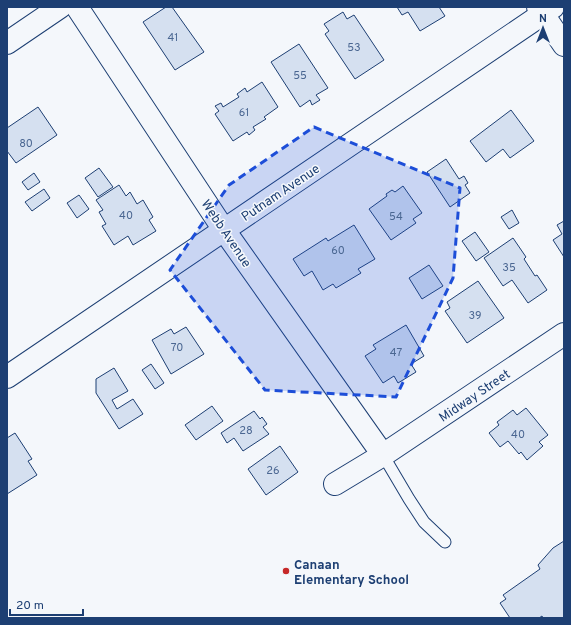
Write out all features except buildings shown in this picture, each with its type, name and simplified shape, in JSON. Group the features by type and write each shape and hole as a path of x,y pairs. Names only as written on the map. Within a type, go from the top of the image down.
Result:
{"street":[{"path":"7,43 60,7"},
{"name":"Webb Avenue","path":"77,7 224,230 383,455"},
{"path":"544,9 564,45"},
{"name":"Putnam Avenue","path":"7,377 224,230 544,9"},
{"name":"Midway Street","path":"335,484 383,455 564,334"}],"lane":[{"path":"383,455 424,522 446,542"}],"highlighted area":[{"path":"314,127 460,188 453,278 396,397 265,390 170,270 229,185"}],"place":[{"name":"Canaan Elementary School","path":"286,571"}]}
